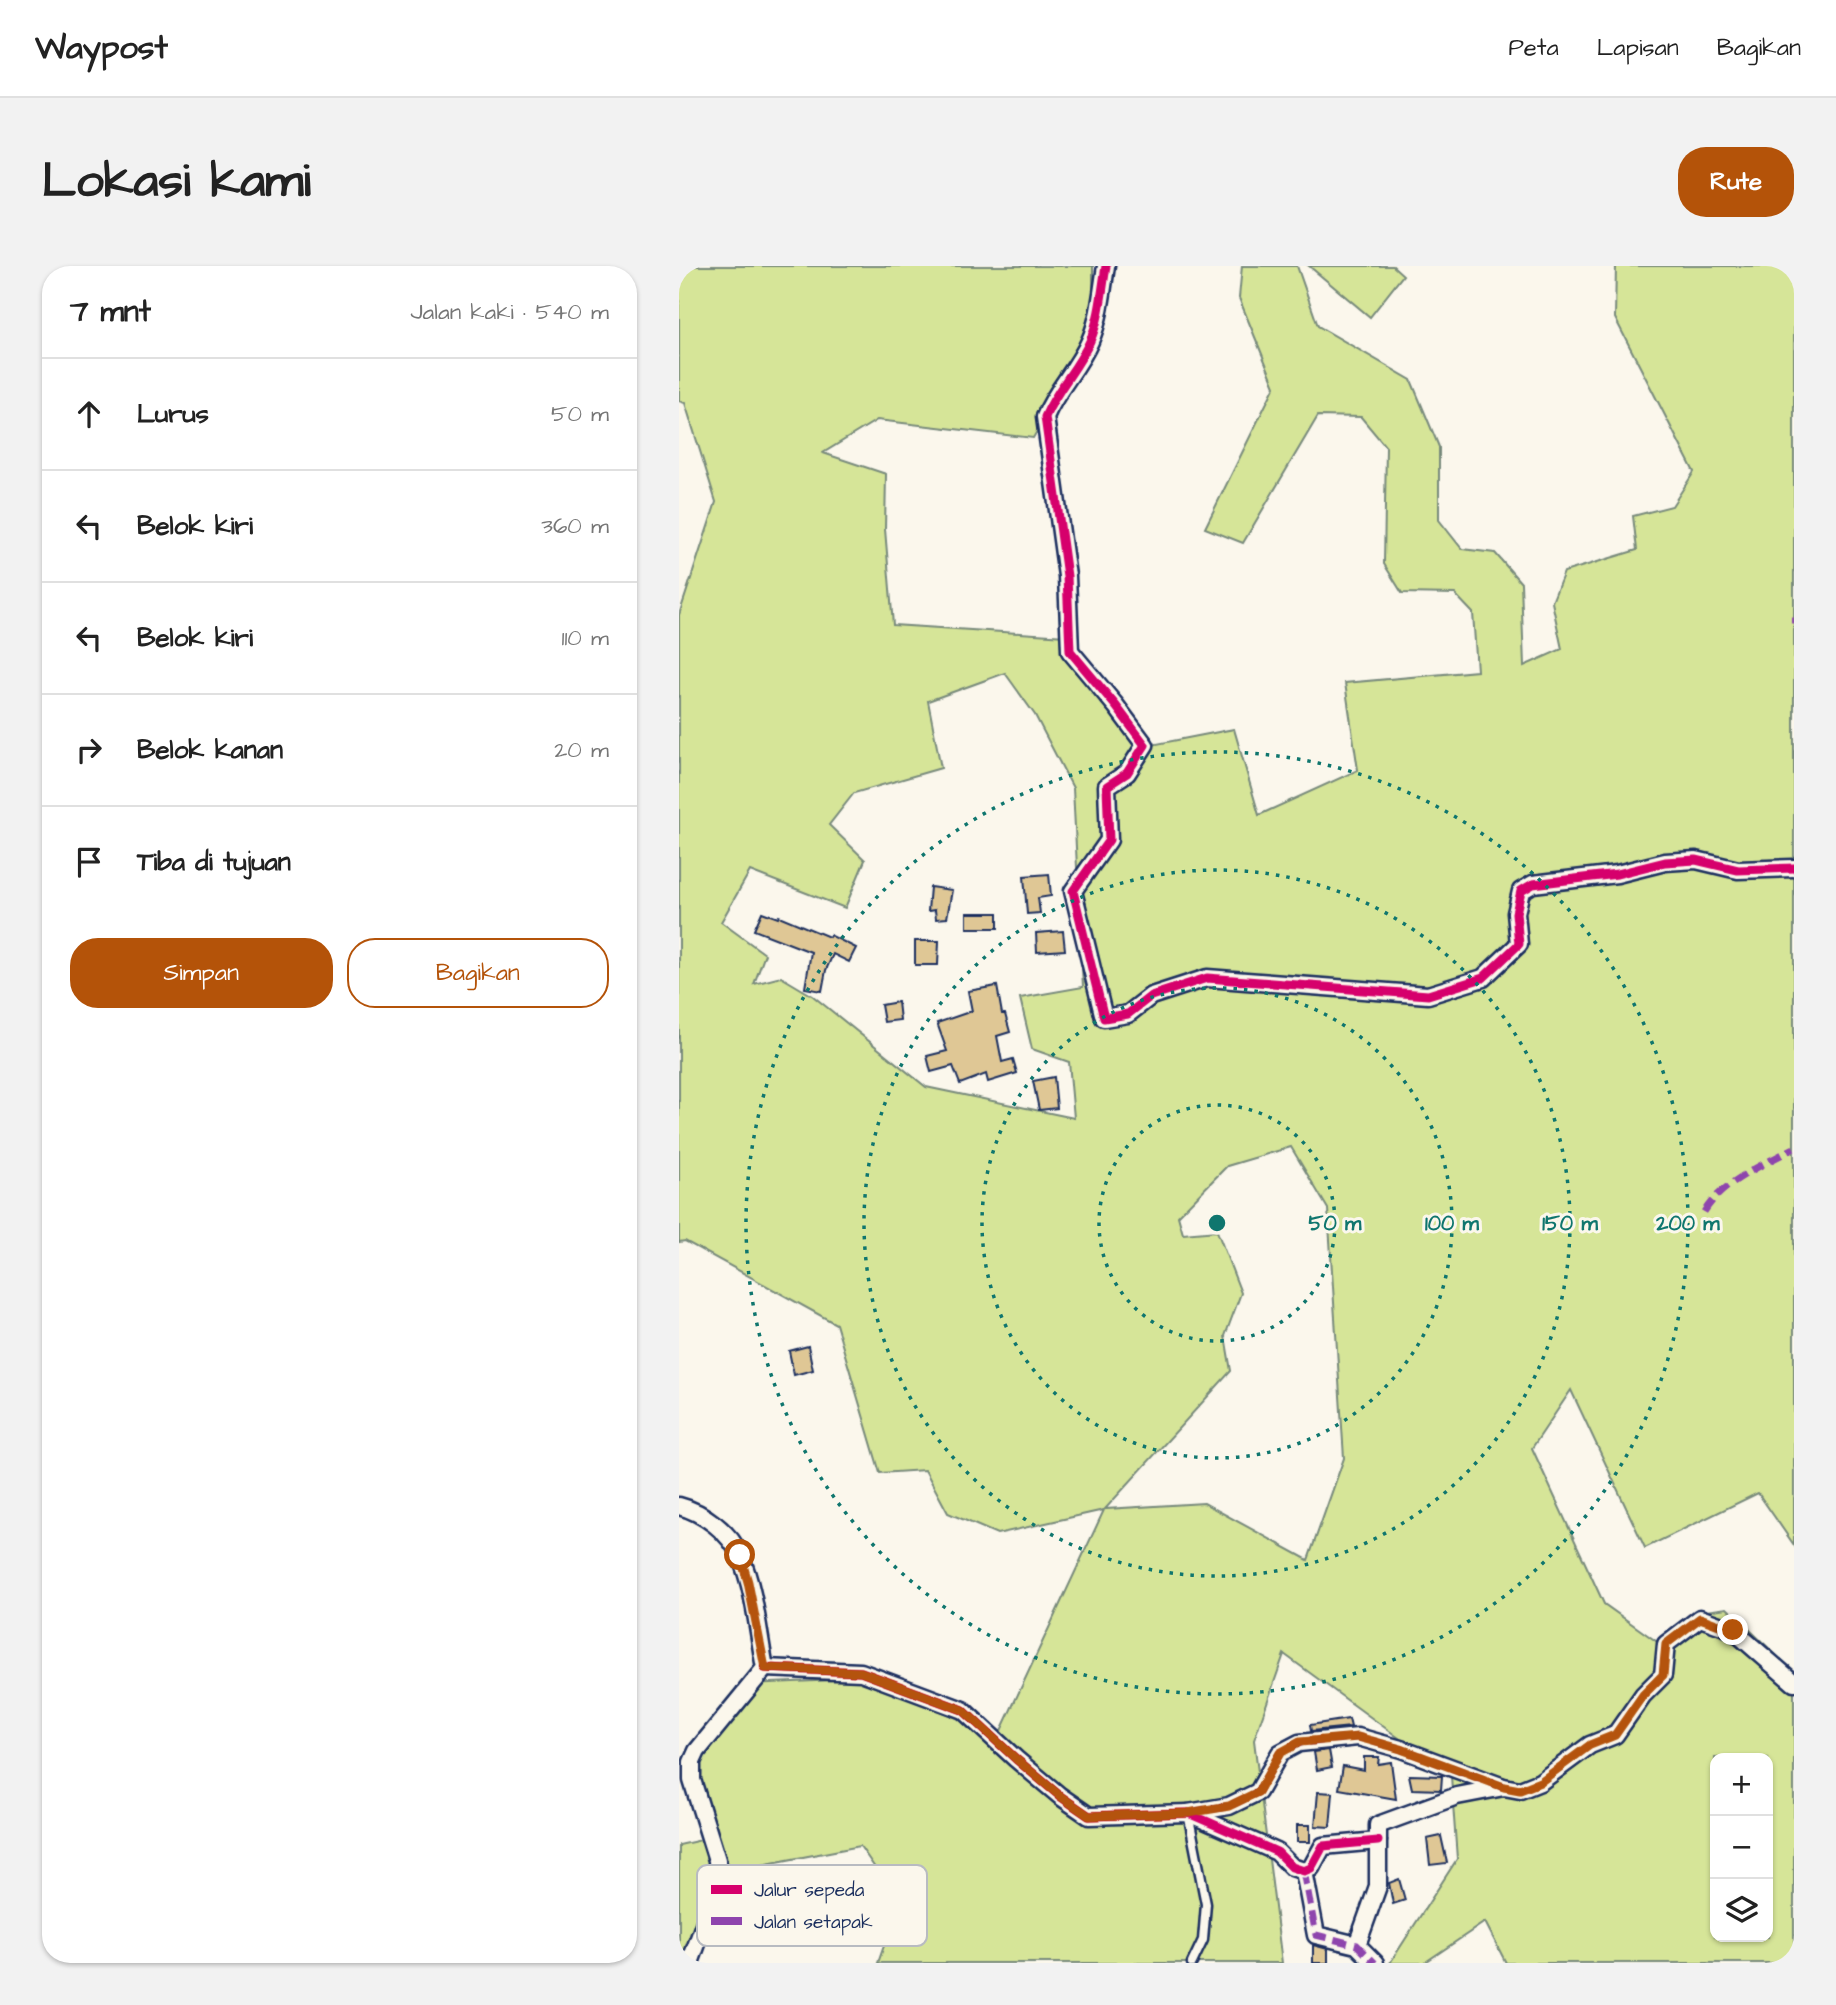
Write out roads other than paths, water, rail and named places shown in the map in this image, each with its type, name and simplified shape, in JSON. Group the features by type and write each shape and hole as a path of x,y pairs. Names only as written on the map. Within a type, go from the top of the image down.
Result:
{"street":[{"path":"1106,266 1098,316 1090,342 1053,397 1045,417 1067,576 1070,651 1145,745 1127,773 1107,786 1109,840 1073,891 1104,1018 1128,1014 1151,996 1207,978 1429,995 1483,978 1519,944 1516,913 1521,891 1533,884 1617,874 1665,862 1696,860 1738,870 1794,868"},
{"path":"679,1506 703,1516 729,1539 740,1555 765,1668"},
{"path":"765,1668 861,1672 963,1710 1016,1759 1089,1816 1188,1813 1229,1806 1258,1792 1280,1753 1300,1742 1358,1737 1401,1749 1504,1787 1520,1790 1540,1782 1590,1745 1615,1735 1643,1695 1663,1675 1666,1644 1700,1618 1733,1630 1794,1683"},
{"path":"717,1865 692,1780 692,1762 697,1751 765,1668"},
{"path":"1357,1945 1378,1886 1378,1825 1457,1796 1504,1787"},
{"path":"1188,1813 1277,1852 1292,1867 1304,1871 1311,1868 1323,1846 1378,1841"},
{"path":"1304,1871 1316,1935 1357,1945 1375,1963"},
{"path":"690,1963 697,1944"}],"lane":[{"path":"1188,1813 1206,1904 1203,1940 1192,1963"}]}
